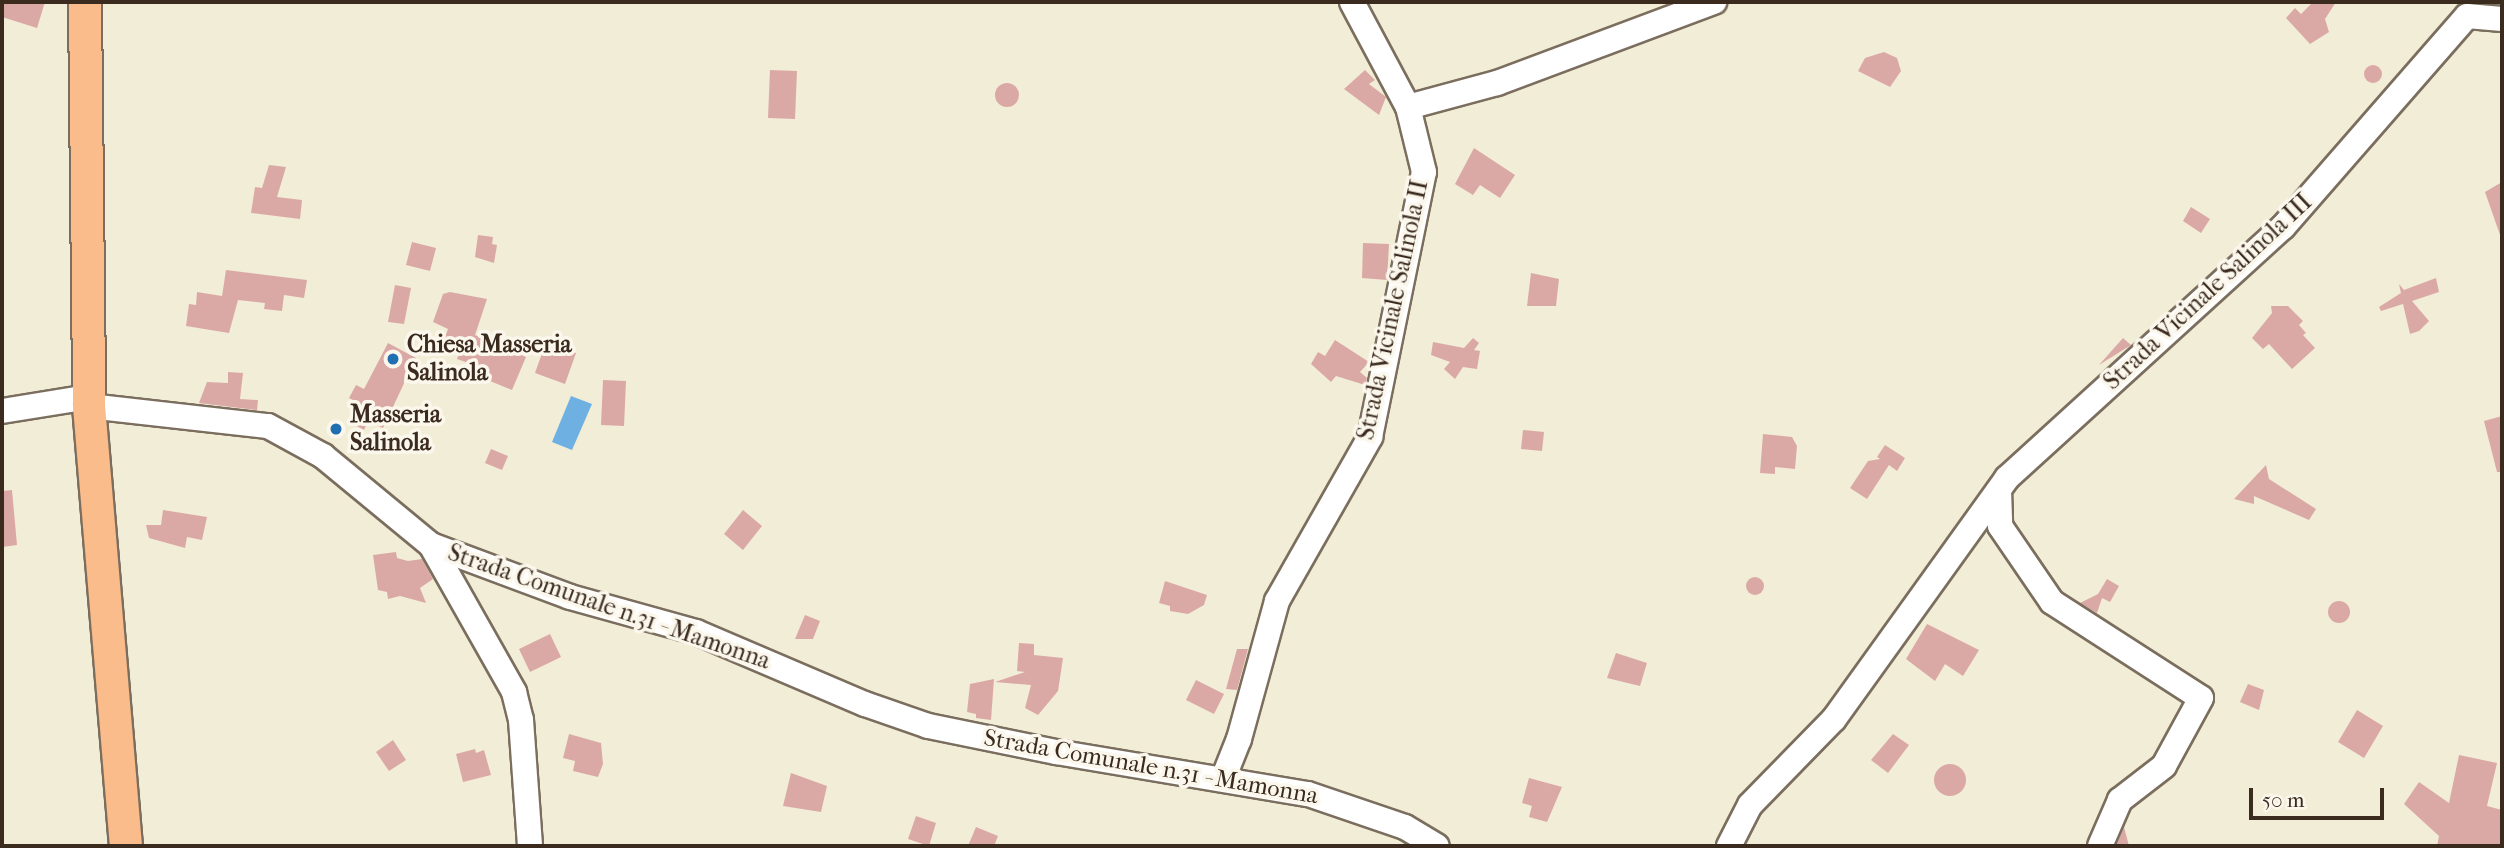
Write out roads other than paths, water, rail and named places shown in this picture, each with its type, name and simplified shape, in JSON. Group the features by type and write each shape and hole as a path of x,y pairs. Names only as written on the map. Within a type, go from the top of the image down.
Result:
{"main road":[{"path":"85,2 88,401 126,846"}],"street":[{"name":"Strada Vicinale Salinola II","path":"1223,779 1277,600 1370,438 1424,172 1408,107 1352,2"},
{"path":"1408,107 1497,83 1714,2"},
{"name":"Strada Vicinale Salinola III","path":"1728,846 1750,805 1834,719 1999,490 2283,227 2467,16 2502,19"},
{"name":"Strada Comunale n.31 - Mamonna","path":"2,411 88,401 268,426 323,456 431,545 570,597 696,632 865,705 928,726 1056,752 1339,801 1404,836 1437,846"},
{"path":"1999,490 2000,526 2052,602 2202,698 2164,766 2120,800 2100,846"},
{"path":"431,545 514,692 521,720 530,846"}],"water":[{"path":"571,396 592,404 572,450 552,442"}],"place":[{"name":"Chiesa Masseria Salinola","path":"393,359"},
{"name":"Masseria Salinola","path":"336,429"}]}
